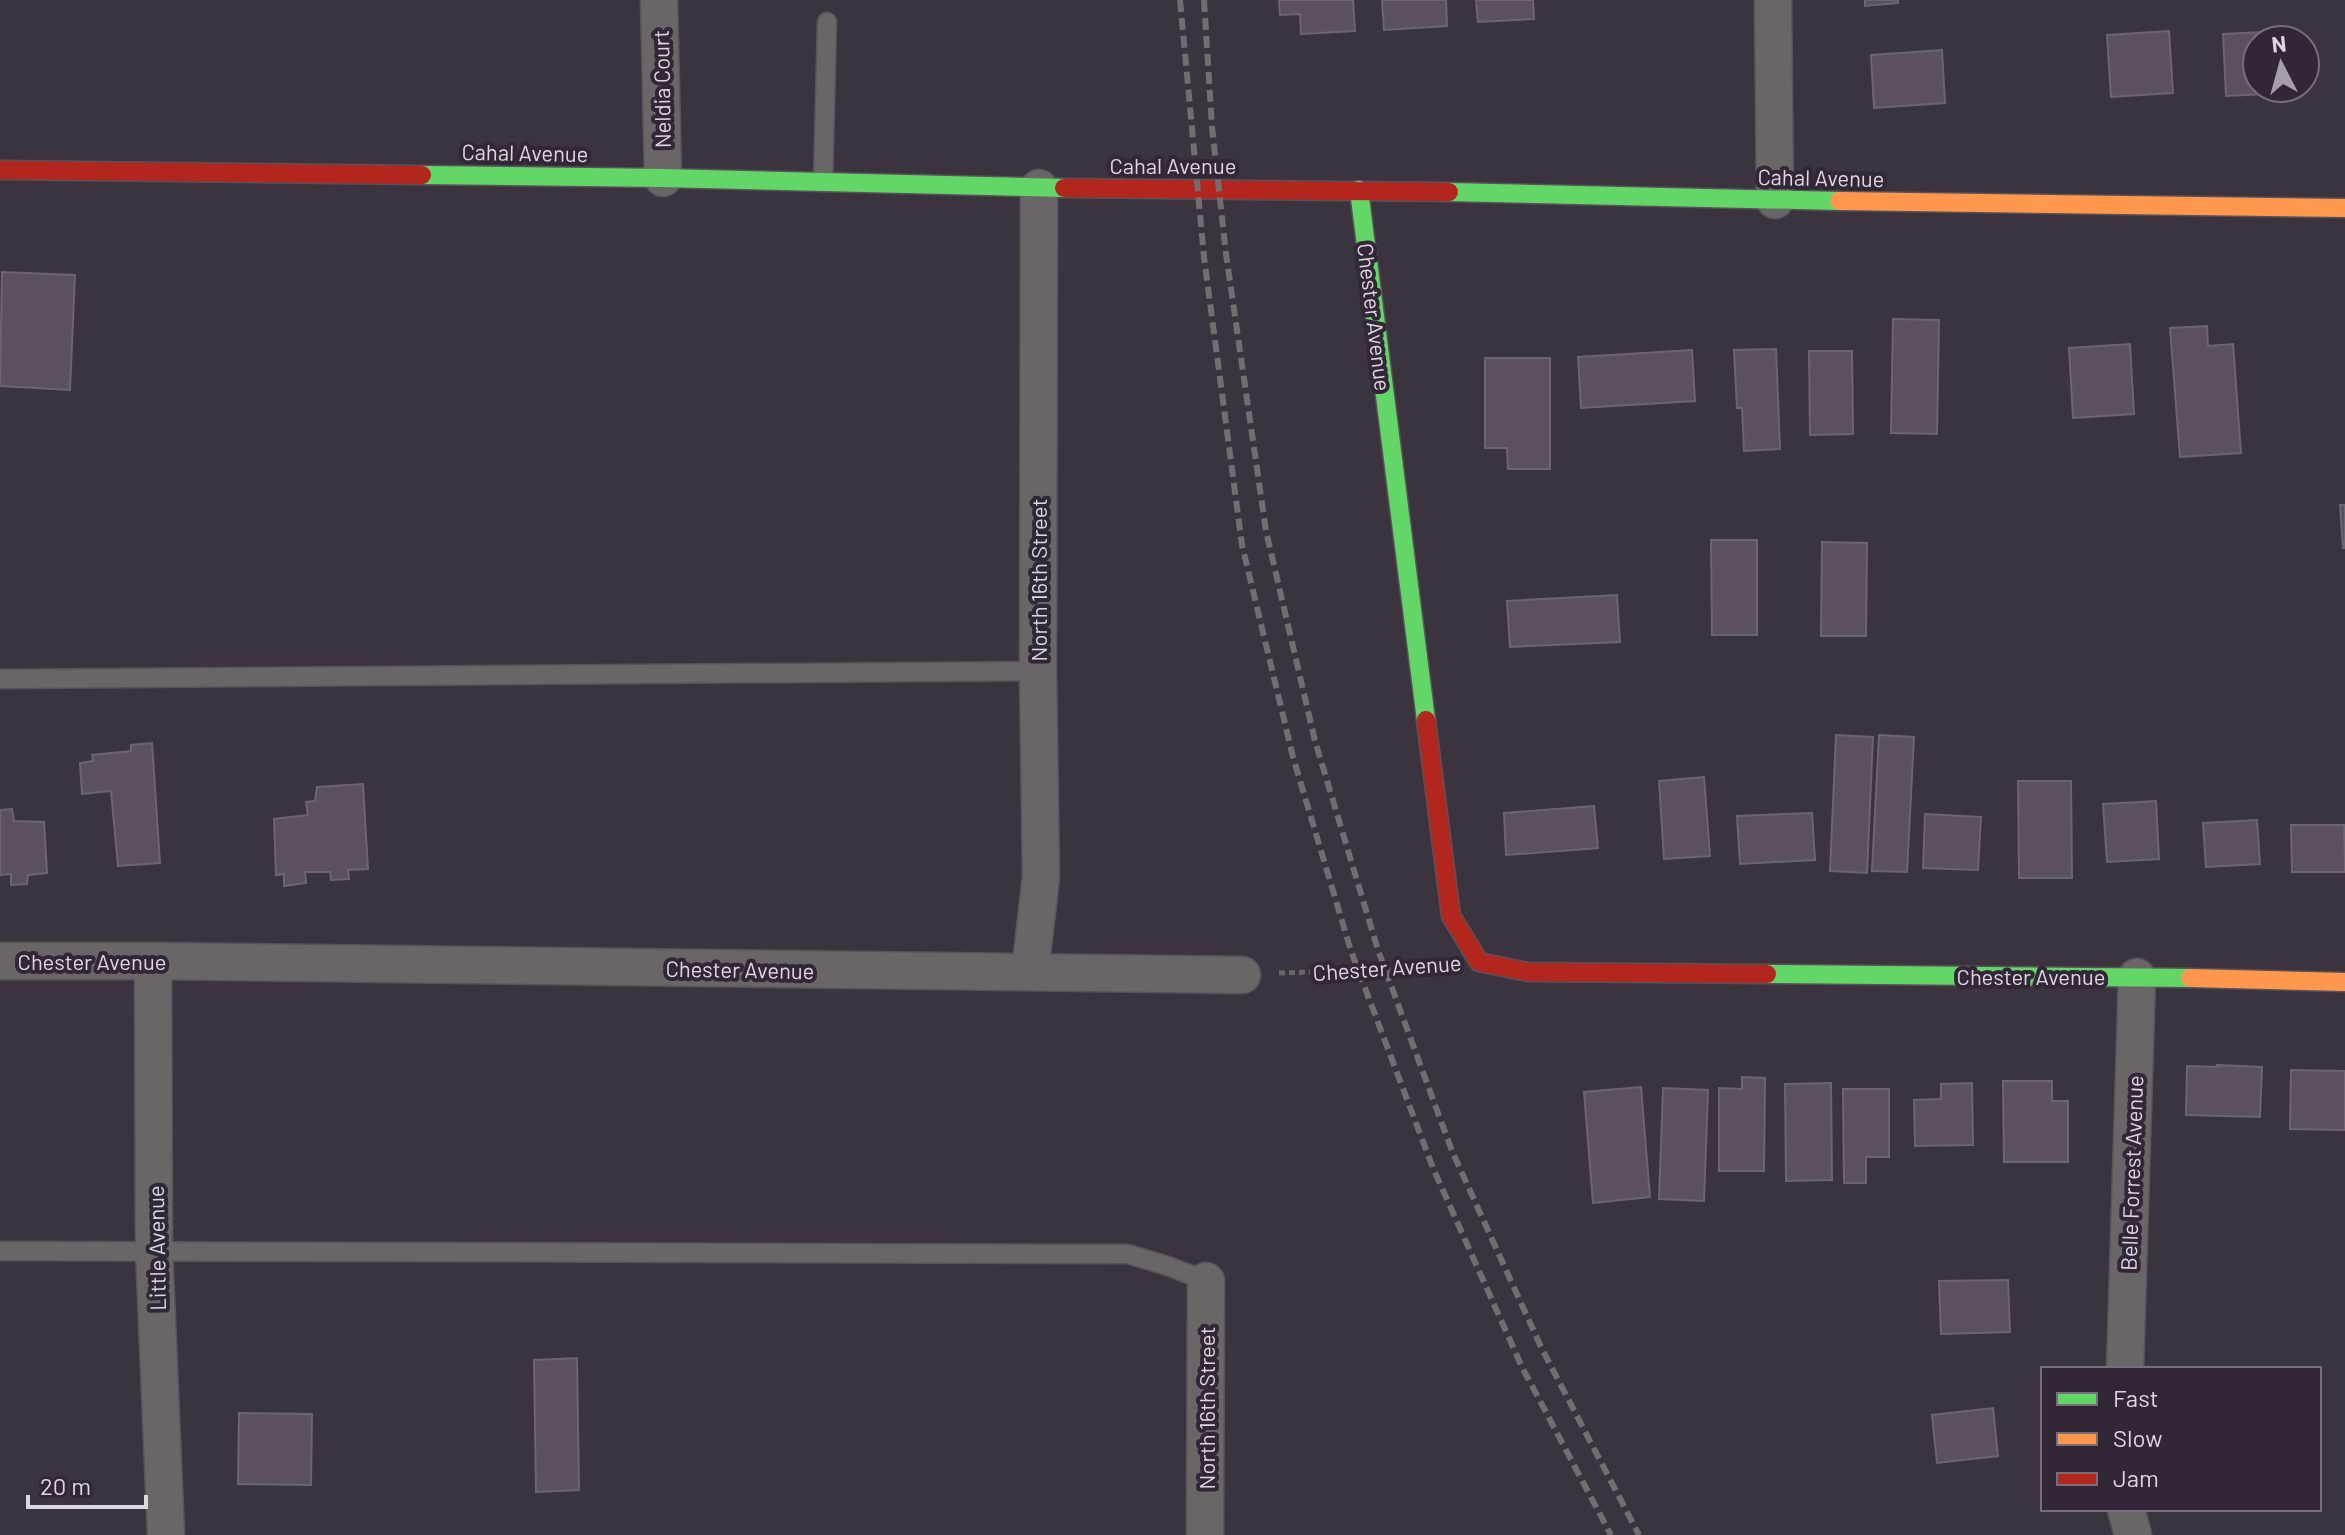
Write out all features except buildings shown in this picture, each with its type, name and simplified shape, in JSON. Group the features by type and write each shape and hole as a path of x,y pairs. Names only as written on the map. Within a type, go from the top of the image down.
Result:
{"street":[{"name":"Neldia Court","path":"659,0 663,178"},
{"path":"1773,0 1775,200"},
{"name":"Cahal Avenue","path":"0,170 663,178 1039,188 1359,190 1775,200 2345,208"},
{"name":"North 16th Street","path":"1030,972 1041,877 1038,671 1039,188"},
{"name":"Chester Avenue","path":"1359,190 1451,916 1479,962 1528,972 2137,977 2345,982"},
{"name":"Chester Avenue","path":"0,961 1242,975"},
{"name":"Little Avenue","path":"153,961 154,1250 166,1535"},
{"name":"Belle Forrest Avenue","path":"2125,1367 2137,977"},
{"name":"North 16th Street","path":"1205,1535 1206,1281"},
{"path":"2127,1511 2133,1535"}],"lane":[{"path":"823,182 827,22"},
{"path":"0,679 1038,671"},
{"path":"0,1251 1128,1254 1206,1281"}],"path":[{"name":"Chester Avenue","path":"1242,975 1386,970 1479,962"}],"railway":[{"path":"1180,0 1204,257 1242,545 1293,757 1351,951 1433,1168 1522,1367 1611,1535"},
{"path":"1204,0 1212,127 1226,254 1266,531 1315,741 1378,950 1452,1151 1541,1347 1639,1535"}],"traffic: fast":[{"path":"422,175 1064,188"},
{"path":"1359,190 1426,720"},
{"path":"1449,192 1839,201"},
{"path":"1767,974 2190,978"}],"traffic: slow":[{"path":"1839,201 2345,208"},
{"path":"2190,978 2345,982"}],"traffic: jam":[{"path":"0,170 422,175"},
{"path":"1064,188 1449,192"},
{"path":"1426,720 1451,916 1479,962 1528,972 1767,974"}]}
